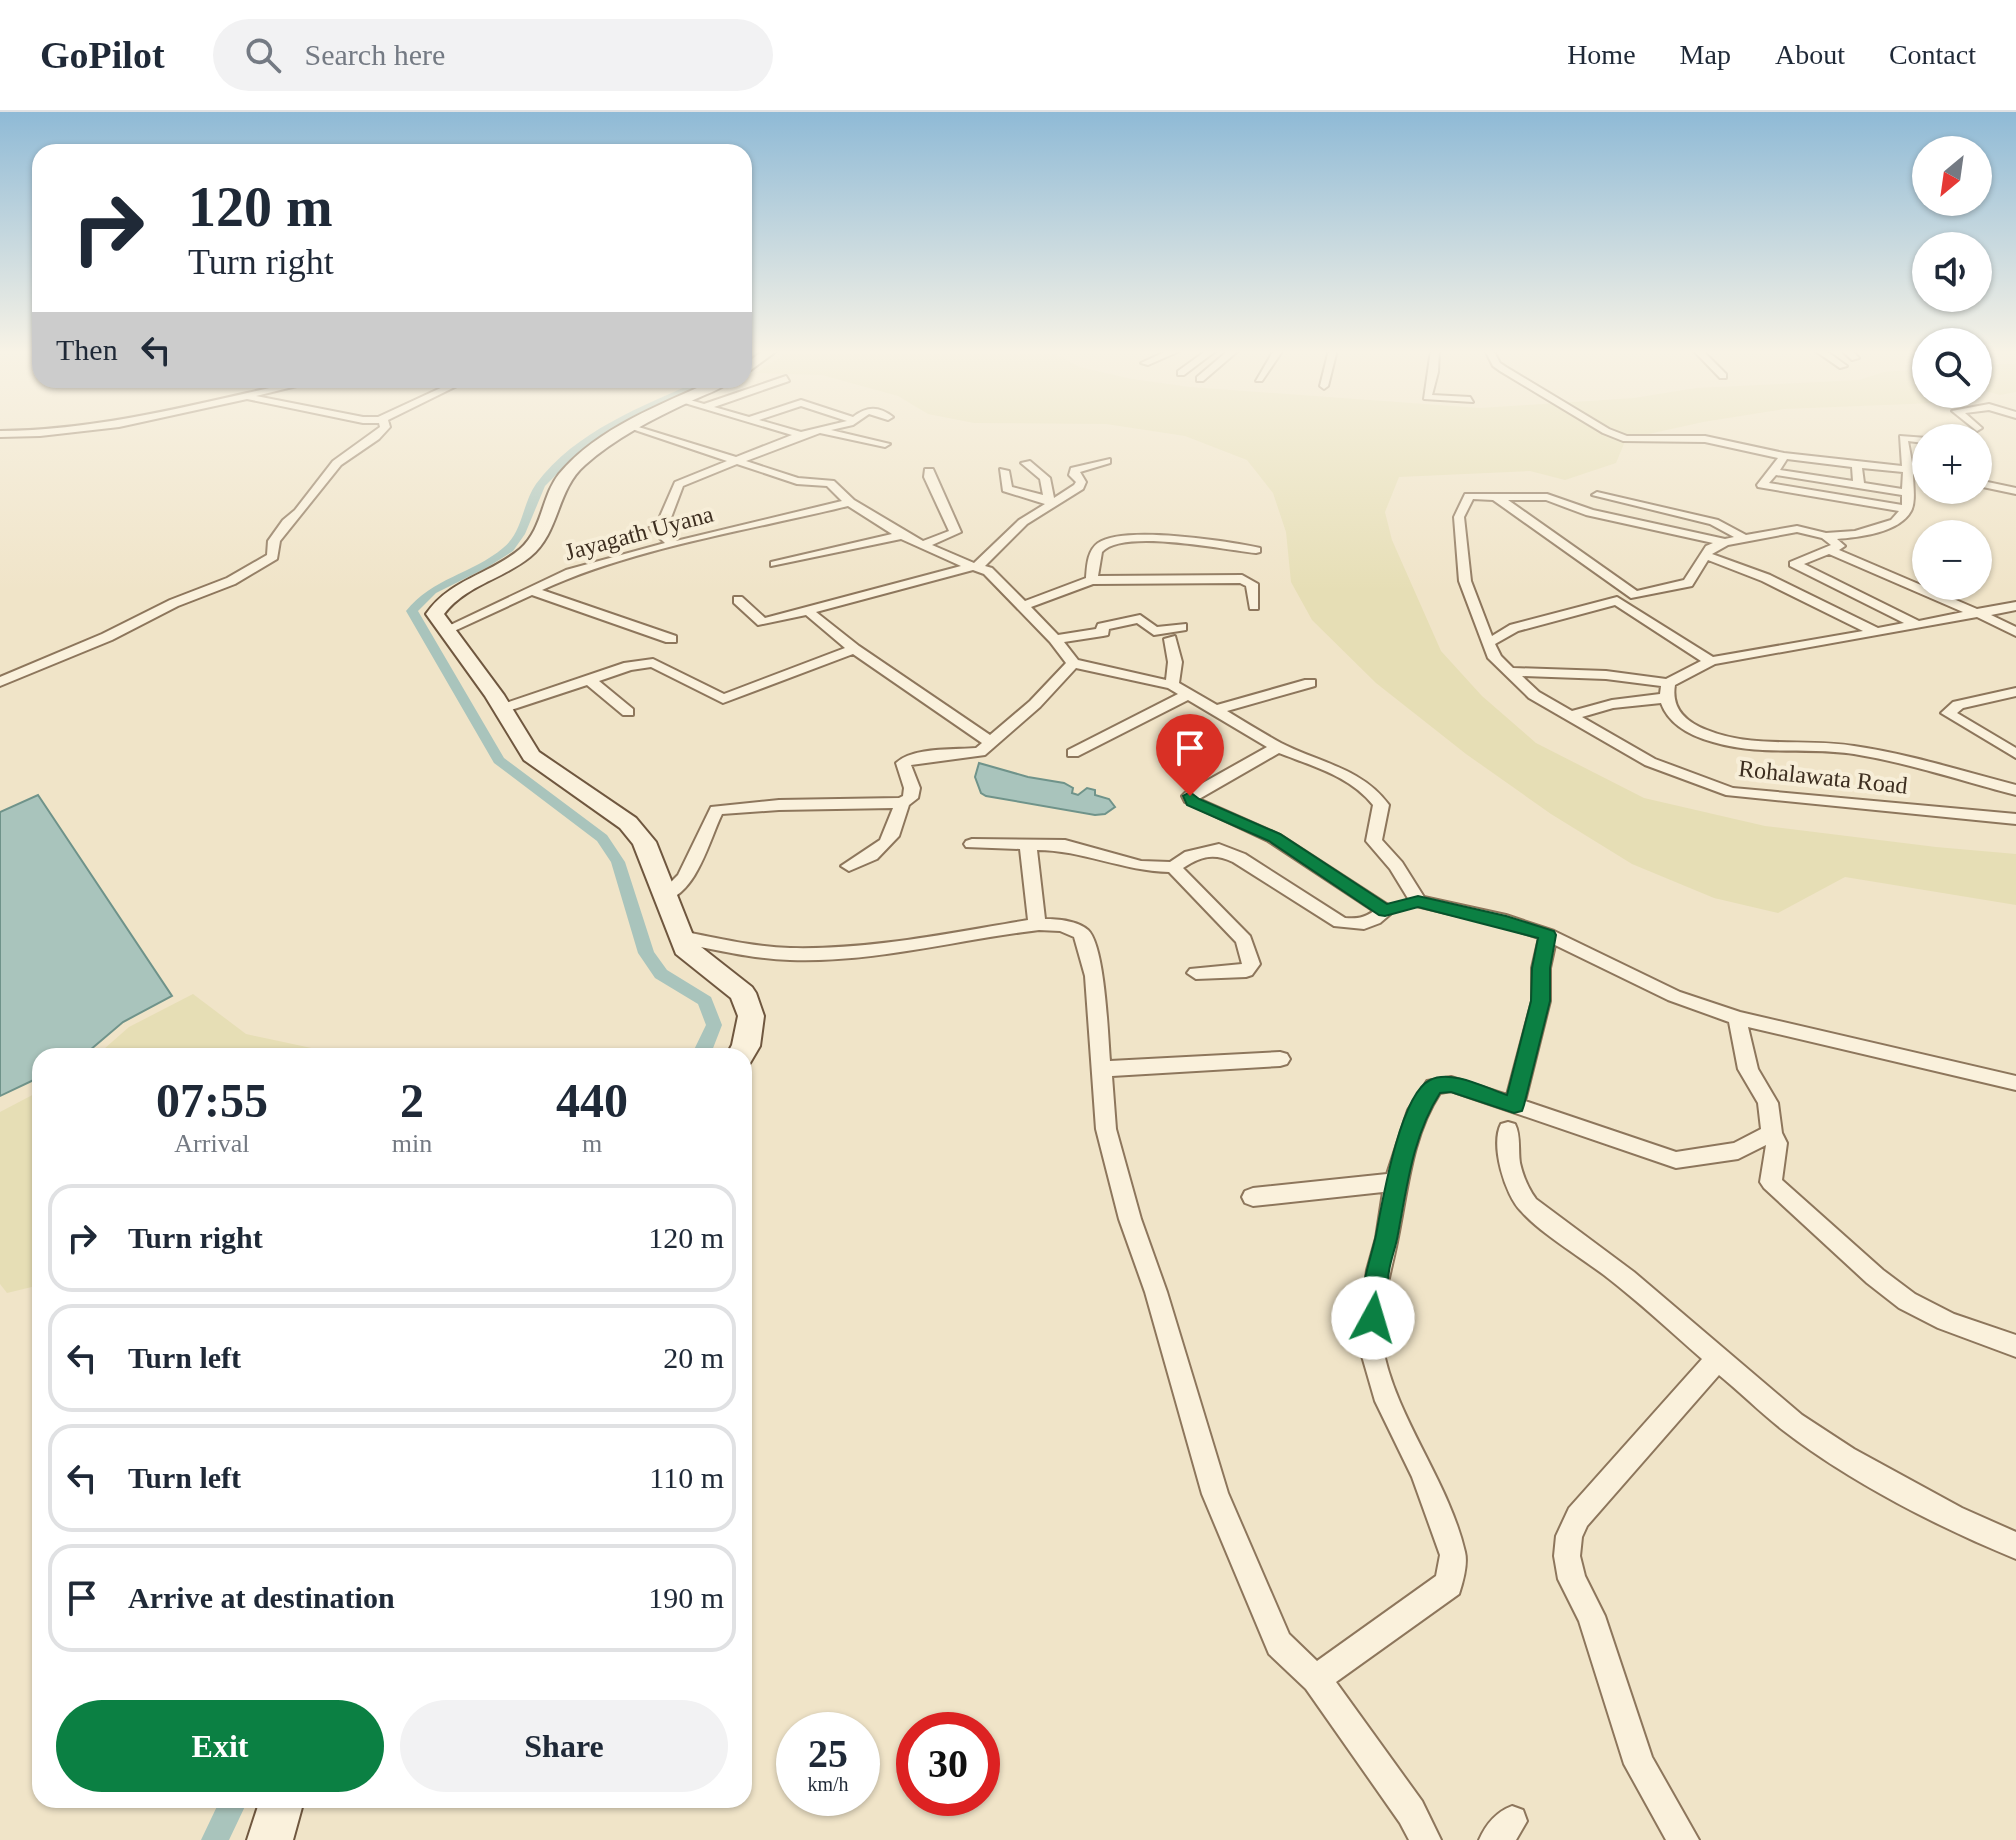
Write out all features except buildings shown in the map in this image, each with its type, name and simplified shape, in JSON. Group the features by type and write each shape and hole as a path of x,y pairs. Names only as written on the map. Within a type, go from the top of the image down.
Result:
{"main road":[{"path":"629,431 596,449 566,476 559,487 549,523 524,553 443,600 435,614 531,756 628,823 644,842 685,948 743,993 751,1016 745,1048"},
{"path":"270,1840 280,1808"}],"street":[{"path":"0,434 44,435 72,431"},
{"path":"0,682 107,637 174,603 231,581 273,557 274,541 337,463 382,431"},
{"path":"646,431 797,481 830,483 850,502 902,535 955,560 979,565 1055,639 1073,663 1172,685 1278,747 1344,774 1368,789 1381,805 1374,841 1396,866 1418,901"},
{"path":"784,431 801,435"},
{"path":"673,544 655,528 663,523 679,484 818,431 885,444"},
{"path":"1605,431 1626,439 1705,439 1784,456 1912,471"},
{"path":"1488,643 1514,628 1688,583 1710,548 1725,542 1797,529 1826,536 1876,529 1895,522 1907,509 1908,470 1903,438 1912,439"},
{"path":"1784,456 1762,485 1907,509"},
{"path":"738,600 762,622 979,565 1023,522 1050,502 1079,487 1081,482 1074,475 1075,470 1106,461"},
{"path":"1026,463 1045,478 1050,502"},
{"path":"1857,464 1859,485"},
{"path":"922,545 955,532 929,471"},
{"path":"1004,471 1007,489 1050,502"},
{"path":"1773,472 1908,493"},
{"path":"1992,486 2016,491"},
{"path":"1597,495 1714,522 1744,538"},
{"name":"Rohalawata Road","path":"1496,497 1469,496 1459,517 1465,581 1495,658 1534,695 1650,762 1731,792 2016,819"},
{"path":"1496,497 1547,497 1590,513 1725,542"},
{"path":"1496,497 1635,595"},
{"name":"Jayagath Uyana","path":"448,629 570,573 673,544 850,502"},
{"path":"775,564 902,535"},
{"path":"1766,578 1839,546 1826,536"},
{"path":"1092,580 1095,554 1102,545 1120,540 1204,543 1256,550"},
{"path":"1832,551 2016,632"},
{"path":"1705,555 1766,578 1876,632"},
{"path":"1794,564 1917,625"},
{"path":"1023,606 1092,580 1242,579 1252,584 1254,606"},
{"path":"529,590 671,639"},
{"path":"1617,601 1711,661"},
{"path":"1509,672 1606,675 1668,683 1711,661 2016,606"},
{"path":"808,611 854,649 992,743"},
{"path":"1055,639 1103,632 1102,627 1140,619 1154,631 1182,627"},
{"path":"1170,639 1175,662 1172,685"},
{"path":"502,709 629,666 653,663 723,699 854,649"},
{"path":"665,896 685,877 716,810 779,805 902,803 910,798 912,788 903,763 911,759 971,754 992,743 1073,663"},
{"path":"589,679 628,712"},
{"path":"1215,710 1310,683"},
{"path":"1668,683 1665,698 1671,713 1704,735 1729,741 1852,750 2016,790"},
{"path":"2016,692 1958,705 1948,713 2016,754"},
{"path":"1073,753 1190,694"},
{"path":"1571,716 1612,704 1665,698"},
{"path":"1278,747 1190,796 1193,802 1274,838 1385,911"},
{"path":"849,866 883,850 897,824 902,803"},
{"path":"972,844 1065,845 1140,866 1173,867 1191,855 1219,849 1239,858 1340,922 1354,926 1372,922 1385,911 1418,901 1506,921 1548,935 1674,996 1737,1018 2016,1083"},
{"path":"1028,845 1037,924"},
{"path":"1173,867 1244,940 1251,964 1246,971 1196,973"},
{"path":"681,937 760,952 838,954 909,947 1037,924 1067,924 1082,934 1094,976 1106,1129 1130,1219 1156,1292 1215,1494 1279,1644 1316,1679 1411,1812 1425,1840"},
{"path":"1514,1105 1541,1001 1541,968 1548,935"},
{"path":"1737,1018 1748,1069 1768,1103 1772,1133 1777,1143 1771,1182 1791,1204 1907,1301 1944,1320 2016,1346"},
{"path":"1103,1069 1280,1059"},
{"path":"1316,1679 1449,1584 1453,1555 1423,1473 1387,1401 1370,1342 1378,1270 1387,1238 1395,1182 1418,1110 1434,1086 1451,1084 1676,1160 1738,1151 1772,1133"},
{"path":"1508,1130 1510,1164 1517,1188 1528,1205 1626,1279 1793,1423 1845,1458 1964,1523 2016,1546"},
{"path":"1253,1197 1395,1182"},
{"path":"1683,1840 1639,1764 1591,1616 1572,1579 1567,1556 1569,1536 1578,1517 1717,1360"}],"shaded area":[{"path":"1150,431 1664,431 1626,439 1616,463 1565,480 1530,471 1399,477 1385,512 1392,540 1441,651 1482,696 1536,743 1644,798 1765,826 2016,854 2016,905 1845,877 1778,913 1714,898 1632,864 1551,814 1466,754 1376,683 1312,620 1291,582 1286,532 1273,493 1247,460 1185,436"},
{"path":"193,994 246,1034 312,1048 105,1048 129,1027"},
{"path":"32,1095 32,1287 7,1293 0,1284 0,1112"}],"water":[{"path":"979,763 1028,777 1064,783 1078,795 1087,788 1095,790 1095,795 1109,799 1115,807 1105,814 1095,815 986,796 981,793 975,777"},
{"path":"38,795 172,996 123,1022 92,1048 32,1048 32,1081 0,1096 0,812"}],"waterway":[{"path":"605,431 576,450 541,484 524,526 509,549 432,590 412,611 499,760 602,838 618,862 646,953 661,974 705,1001 714,1025 705,1048"},
{"path":"215,1840 230,1808"}],"route":[{"path":"1190,796 1193,802 1274,838 1385,911 1418,901 1506,921 1548,935 1541,968 1541,1001 1514,1105 1451,1084 1434,1086 1418,1110 1395,1182 1387,1238 1378,1270 1373,1318"}]}
